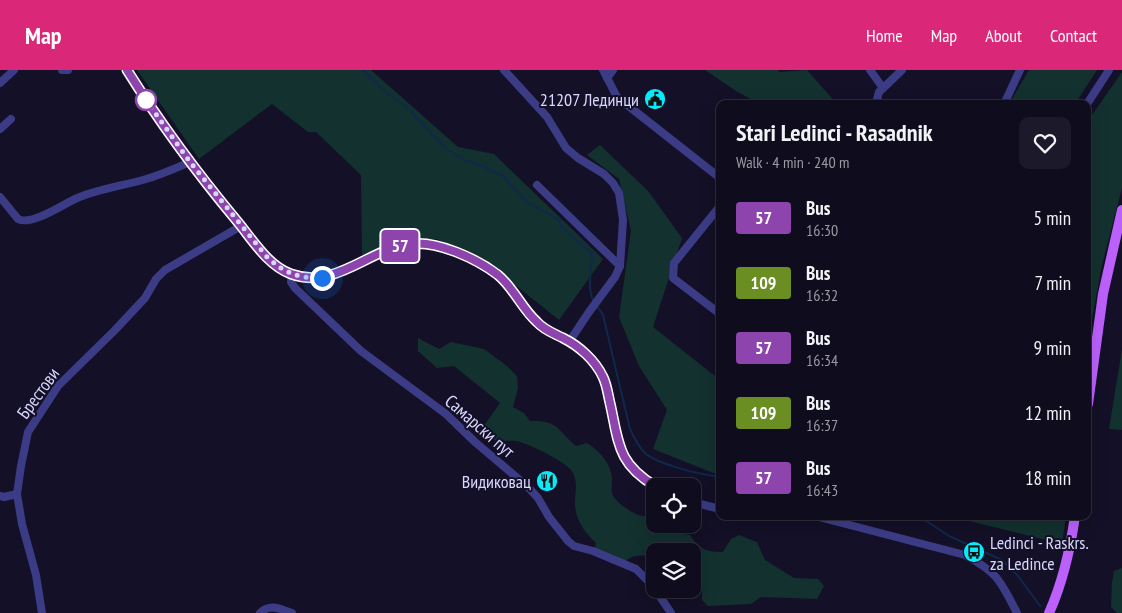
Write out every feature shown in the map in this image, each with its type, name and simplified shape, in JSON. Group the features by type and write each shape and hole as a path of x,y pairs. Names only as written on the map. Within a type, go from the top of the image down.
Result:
{"main road":[{"path":"1091,382 1103,294 1122,210"},
{"path":"1049,613 1064,576 1074,520"}],"street":[{"path":"0,83 14,70"},
{"path":"62,70 68,70"},
{"path":"127,70 190,162 267,257 280,268 292,274 312,278 332,276 384,251 411,243 422,243 443,248 476,262 500,276 534,321 586,354 603,377 621,451 626,462 646,480"},
{"path":"504,70 512,81 547,117 566,148 604,174 613,182 619,193 622,212 620,266 603,295 569,342"},
{"path":"603,70 617,97 716,175"},
{"path":"607,78 613,70"},
{"path":"870,70 883,88"},
{"path":"878,100 879,92 902,70"},
{"path":"1006,100 1020,70"},
{"path":"1089,100 1109,70"},
{"path":"0,128 11,119"},
{"path":"0,197 20,221 39,217 77,198 148,179 190,162"},
{"path":"537,185 620,266"},
{"path":"716,211 674,263 673,278 716,311"},
{"name":"Брестови","path":"42,613 36,575 22,524 17,494 28,432 58,386 115,330 138,305 151,289 156,279 165,270 241,226"},
{"name":"Самарски пут","path":"292,274 291,282 295,288 361,351 446,414 474,442 528,487 568,541 574,546 593,551 636,569 653,586 671,613"},
{"path":"0,496 17,494"},
{"path":"701,504 716,508"},
{"path":"830,520 965,555 994,573 1000,580 1017,613"},
{"path":"260,613 271,607 292,613"}],"green space":[{"path":"137,70 371,70 458,147 494,154 603,259 559,320 489,264 437,239 404,240 362,255 361,175 316,132 308,132 272,104 199,159"},
{"path":"705,70 778,70 779,72 807,70 833,100 753,100"},
{"path":"1029,70 1097,70 1078,100 1011,100"},
{"path":"1122,72 1122,188 1102,265 1091,325 1091,117"},
{"path":"600,145 648,191 682,238 653,327 716,377 716,474 653,449 667,410 639,366 619,317 631,231 619,179 587,155"},
{"path":"418,338 439,349 451,342 484,349 517,376 518,388 513,407 524,413 530,421 547,422 557,427 576,446 587,443 604,458 611,473 614,497 625,508 639,515 646,516 646,533 690,535 696,543 646,543 646,556 632,557 625,561 595,548 596,543 578,520 575,509 576,481 570,469 552,456 520,442 497,441 485,435 485,424 500,403 454,366 437,368 418,351"},
{"path":"1122,349 1122,430 1109,429"},
{"path":"965,520 1065,520 1062,544"},
{"path":"739,535 757,542 765,560 794,578 818,579 824,586 817,599 761,597 751,604 708,606 702,600 701,548 723,552 731,539"},
{"path":"1122,568 1122,613 1117,613 1111,607 1112,582 1114,571"}],"waterway":[{"path":"363,70 381,88 410,110 446,149 467,161 503,176 527,202 559,220 561,226 592,254 590,284 593,300"},
{"path":"597,306 603,315 630,429 640,448 651,457 670,465 692,472 716,476"},
{"path":"925,520 949,536 1002,560 1018,576 1040,606"}],"bus line":[{"name":"57","path":"127,70 190,162 259,248 285,272 312,278 332,276 384,251 411,243 422,243 452,250 500,276 534,321 586,354 596,366 603,377 608,392 621,451 626,462 646,480"}],"place":[{"name":"21207 Лединци","path":"655,99"},
{"name":"Видиковац","path":"547,481"},
{"name":"Ledinci - Raskrs. za Ledince","path":"974,552"}],"route":[{"path":"146,100 190,162 267,257 285,272 301,277 322,278"}]}
